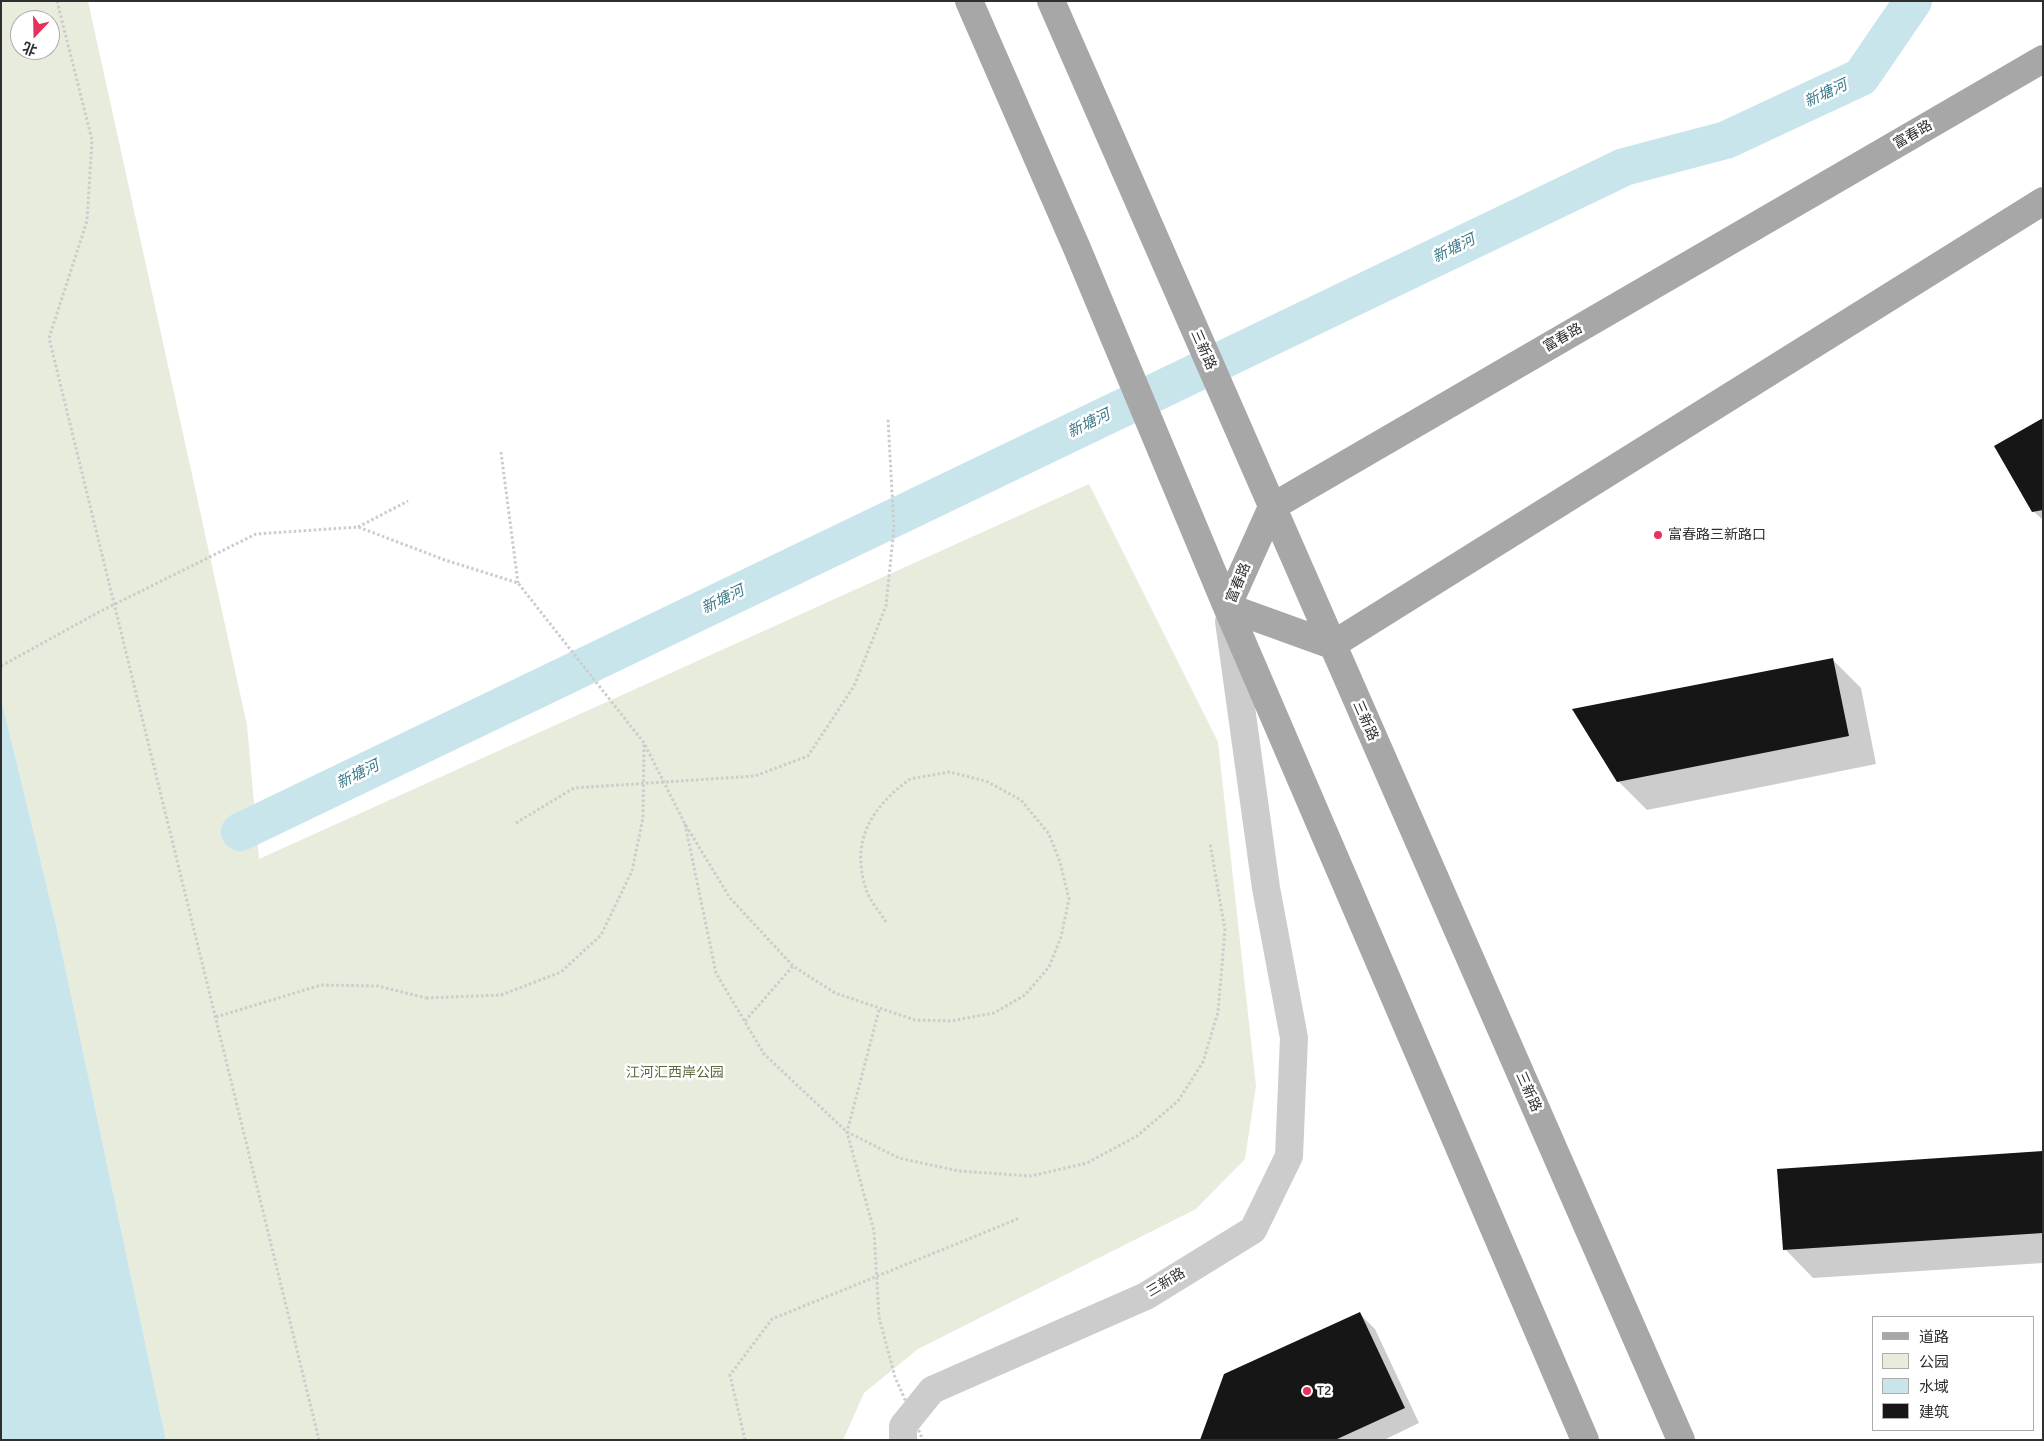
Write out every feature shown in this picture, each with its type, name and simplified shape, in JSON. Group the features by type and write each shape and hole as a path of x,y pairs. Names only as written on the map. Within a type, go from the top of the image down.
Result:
{"main road":[{"name":"三新路","path":"970,1 1227,607 1585,1440"},
{"name":"三新路","path":"1051,1 1681,1440"},
{"name":"富春路","path":"1332,644 1227,607 1272,508 2043,59"},
{"path":"1332,644 2043,201"}],"street":[{"name":"三新路","path":"903,1440 902,1426 932,1390 1146,1296 1253,1230 1289,1156 1294,1038 1266,888 1227,607"}],"path":[{"path":"56,1 92,140 87,221 49,338 319,1440"},
{"path":"516,824 574,788 755,776 808,756 854,686 886,606 894,528 888,419"},
{"path":"501,452 518,583 644,744 685,824 730,898 793,966 835,994 879,1010 915,1020 951,1021 994,1013 1025,996 1049,967 1061,937 1069,899 1060,862 1049,834 1021,800 986,781 949,772 910,779 893,791 870,819 859,852 866,890 886,922"},
{"path":"1,666 99,612 256,534 358,527 408,501"},
{"path":"358,527 445,560 518,583"},
{"path":"216,1017 321,985 378,986 426,998 501,995 561,972 601,934 632,871 643,818 644,744"},
{"path":"685,824 716,973 764,1054 846,1132 899,1158 959,1171 1032,1176 1087,1163 1137,1136 1178,1101 1203,1062 1218,1012 1225,930 1210,843"},
{"path":"744,1021 793,966"},
{"path":"879,1010 846,1132 874,1232 882,1326 895,1378 923,1440"},
{"path":"745,1440 730,1376 772,1319 1020,1218"}],"green space":[{"name":"江河汇西岸公园","path":"1,1 88,1 247,725 259,859 1089,484 1218,742 1256,1086 1245,1159 1196,1209 918,1349 864,1393 843,1440 166,1440 55,920 1,698"}],"water":[{"path":"1,698 55,920 166,1440 1,1440"}],"building":[{"path":"2043,418 2043,510 2032,512 1994,446"},
{"path":"1833,658 1849,736 1617,782 1572,709"},
{"path":"2043,1151 2043,1233 1783,1250 1777,1169"},
{"name":"T2","path":"1360,1312 1405,1408 1335,1440 1200,1440 1224,1374"}],"waterway":[{"name":"新塘河","path":"240,832 1624,167 1726,140 1861,77 1913,1"}],"place":[{"name":"富春路三新路口","path":"1658,535"},
{"name":"T2","path":"1307,1391"}]}
